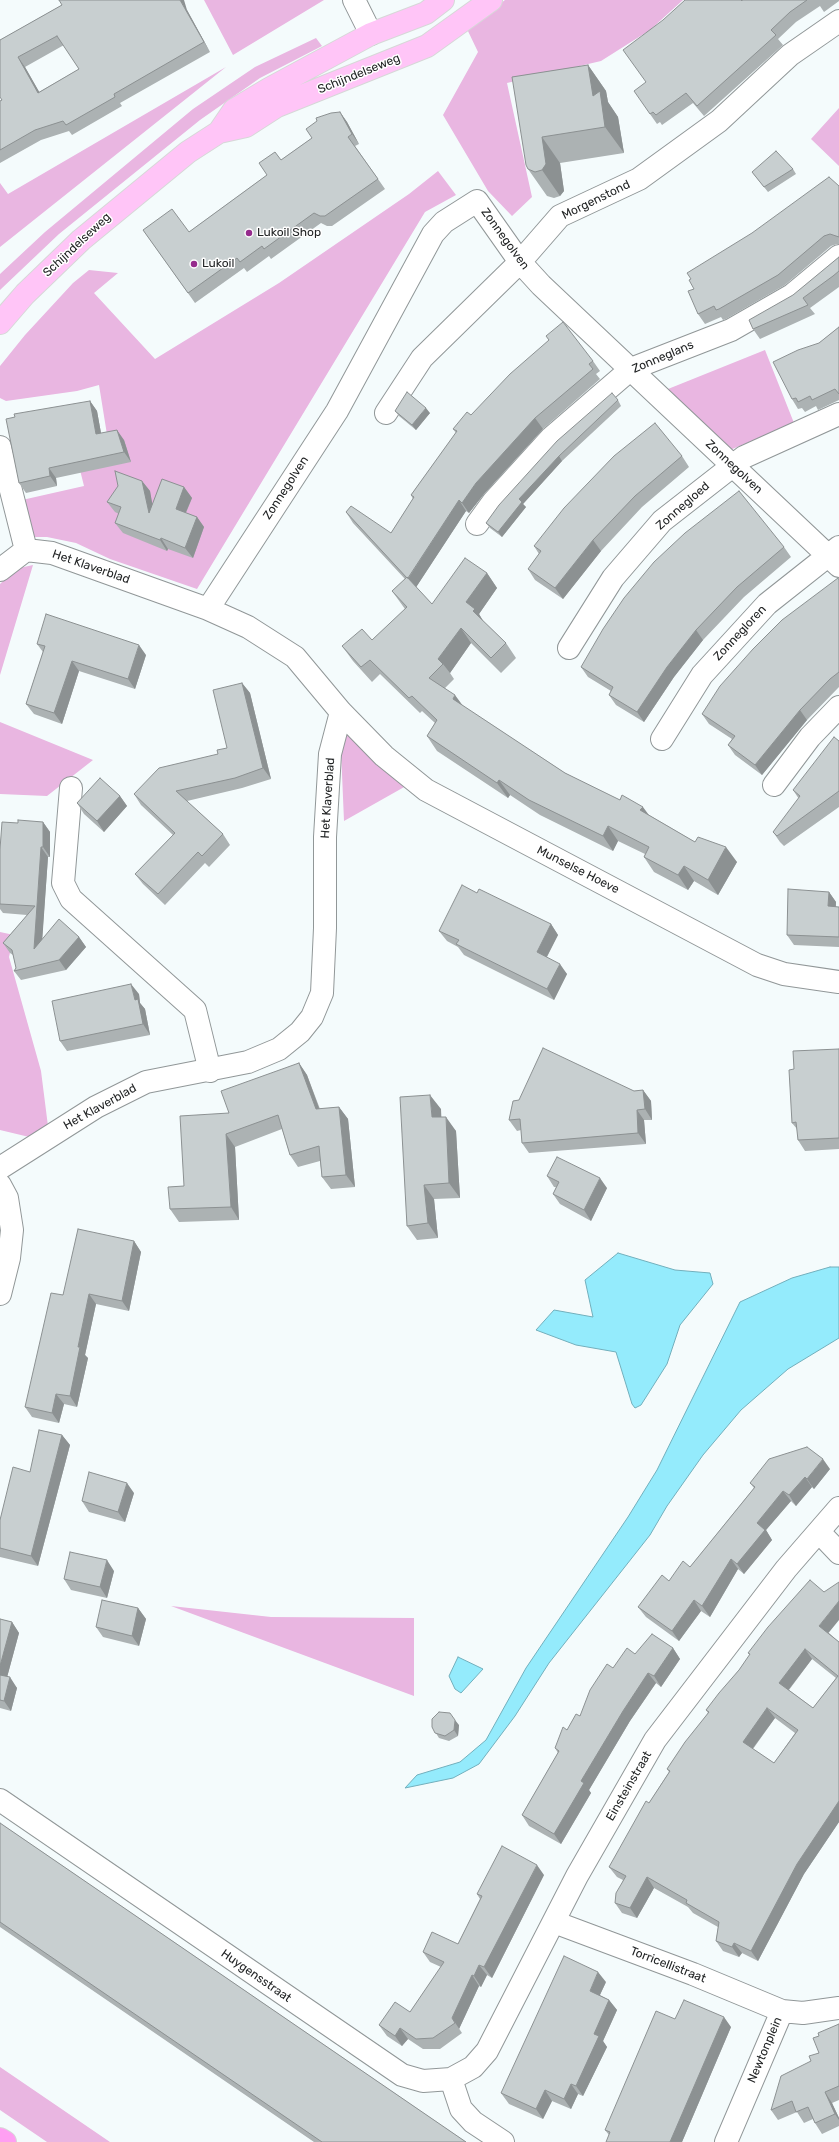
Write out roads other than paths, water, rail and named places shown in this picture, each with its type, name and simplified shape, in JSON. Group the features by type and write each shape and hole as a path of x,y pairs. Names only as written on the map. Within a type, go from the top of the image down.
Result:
{"highway":[{"path":"0,2139 5,2142"}],"main road":[{"name":"Schijndelseweg","path":"219,132 234,110 269,88 371,34 426,13 443,0"},
{"name":"Schijndelseweg","path":"0,323 25,294 81,240 188,152 219,132 246,126 278,106 427,46 491,0"},
{"path":"343,81 353,64 369,58 374,53 375,46 371,34"}],"street":[{"path":"354,0 371,34"},
{"name":"Morgenstond","path":"386,413 422,358 520,262 560,216 639,179 719,121 790,55 839,21"},
{"name":"Zonnegolven","path":"208,609 337,411 437,230 444,222 477,201 520,262 541,285 732,465 836,556"},
{"name":"Zonneglans","path":"477,524 493,502 552,437 631,369 731,330 792,295 839,256"},
{"name":"Zonnegloed","path":"569,648 613,578 662,521 744,457 839,414"},
{"path":"0,447 26,550 0,570"},
{"name":"Het Klaverblad","path":"0,1168 96,1107 146,1082 248,1062 280,1049 300,1032 312,1017 322,993 325,928 325,836 330,754 341,712 295,657 248,627 208,609 52,553 26,550"},
{"name":"Zonnegloren","path":"662,739 702,675 762,609 836,556"},
{"path":"774,785 810,737 839,707"},
{"name":"Munselse Hoeve","path":"341,712 384,756 426,790 477,818 757,965 784,974 839,982"},
{"path":"71,788 63,883 71,899 144,962 195,1010 210,1070"},
{"path":"0,1184 7,1198 12,1230 9,1258 0,1294"},
{"name":"Einsteinstraat","path":"451,2080 473,2067 487,2051 577,1876 656,1740 741,1627 839,1508"},
{"path":"818,1532 839,1553"},
{"name":"Huygensstraat","path":"0,1800 402,2075 423,2081 451,2080"},
{"name":"Torricellistraat","path":"554,1922 693,1974 782,2011"},
{"name":"Newtonplein","path":"726,2142 782,2011 803,2013 839,2008"},
{"path":"451,2080 460,2108 473,2122 503,2142"}],"water":[{"path":"618,1253 675,1270 710,1273 713,1284 680,1325 667,1364 641,1405 635,1408 632,1404 616,1352 576,1345 536,1330 554,1310 593,1317 585,1280"},
{"path":"830,1267 839,1267 839,1338 788,1369 741,1410 703,1455 667,1506 650,1535 549,1663 515,1716 479,1764 453,1778 405,1788 417,1775 460,1762 486,1740 526,1668 628,1517 657,1470 740,1302 792,1278"},
{"path":"458,1657 483,1669 461,1693 455,1689 449,1676"}],"place":[{"name":"Lukoil Shop","path":"249,233"},
{"name":"Lukoil","path":"194,264"}]}
